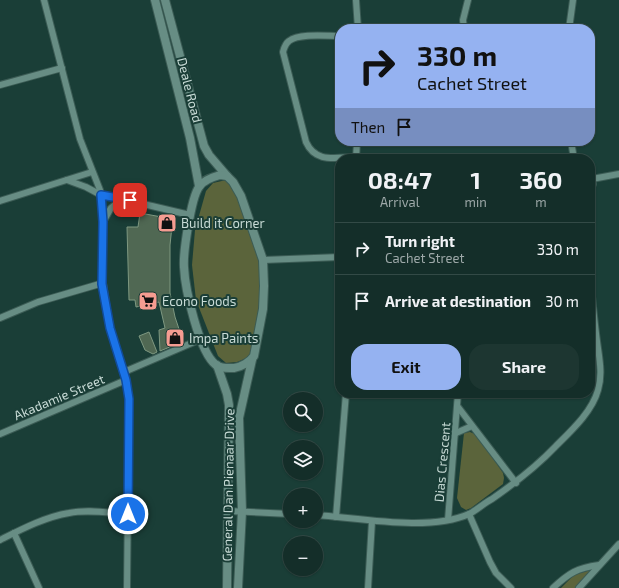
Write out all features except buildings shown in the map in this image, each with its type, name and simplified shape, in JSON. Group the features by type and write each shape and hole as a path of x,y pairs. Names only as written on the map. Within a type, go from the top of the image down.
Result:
{"street":[{"path":"44,0 80,139 101,195 103,222 102,284 110,328 124,372 129,399 127,588"},
{"name":"Deale Road","path":"155,0 190,138 199,186 190,215 184,266 185,277"},
{"name":"Deale Road","path":"165,0 204,146 209,155 233,182 241,196 263,260"},
{"path":"356,0 358,24"},
{"path":"463,24 468,0"},
{"path":"570,24 573,0"},
{"path":"335,36 298,37 289,40 283,52 308,146 314,154 319,157 335,158"},
{"path":"0,85 62,68"},
{"path":"0,201 92,172"},
{"path":"595,177 619,174"},
{"path":"199,186 214,177 220,175 227,176"},
{"path":"67,180 86,187 101,195 190,215"},
{"path":"103,222 112,208 122,199"},
{"path":"263,260 335,257"},
{"name":"General Dan Pienaar Drive","path":"238,588 242,511 239,418 252,360 256,350 263,309 263,260"},
{"name":"General Dan Pienaar Drive","path":"185,277 190,307 208,354 217,365 229,404 227,588"},
{"path":"0,318 38,302 102,284"},
{"path":"595,331 600,371 599,389 595,398"},
{"path":"124,372 201,338"},
{"path":"217,365 225,368 237,368 252,360"},
{"name":"Akadamie Street","path":"0,434 126,380"},
{"path":"336,516 346,398"},
{"name":"Dias Crescent","path":"448,520 458,398"},
{"path":"323,515 372,521 427,522 448,520 469,514 516,483 538,465 565,437 587,411 595,398"},
{"name":"Dias Crescent","path":"458,407 516,483"},
{"path":"456,433 472,426"},
{"path":"228,510 283,514"},
{"path":"0,540 14,533 69,512 128,514"},
{"path":"469,514 496,573 511,588"},
{"path":"368,588 372,521"},
{"path":"14,533 39,588"},
{"path":"579,588 619,544"},
{"path":"553,588 566,576 579,569 599,565"}],"green space":[{"path":"226,180 237,188 263,274 256,346 249,357 237,362 226,363 218,356 196,300 192,265 195,230 206,191 213,183"},
{"path":"470,432 477,435 503,473 504,478 503,484 471,508 466,510 461,507 457,498 464,433"},
{"path":"591,571 577,588 561,588 574,575"}],"place":[{"name":"Build it Corner","path":"167,223"},
{"name":"Econo Foods","path":"148,301"},
{"name":"Impa Paints","path":"175,338"}],"route":[{"path":"128,514 129,399 126,380 110,328 102,284 103,222 101,195 130,200"}]}
